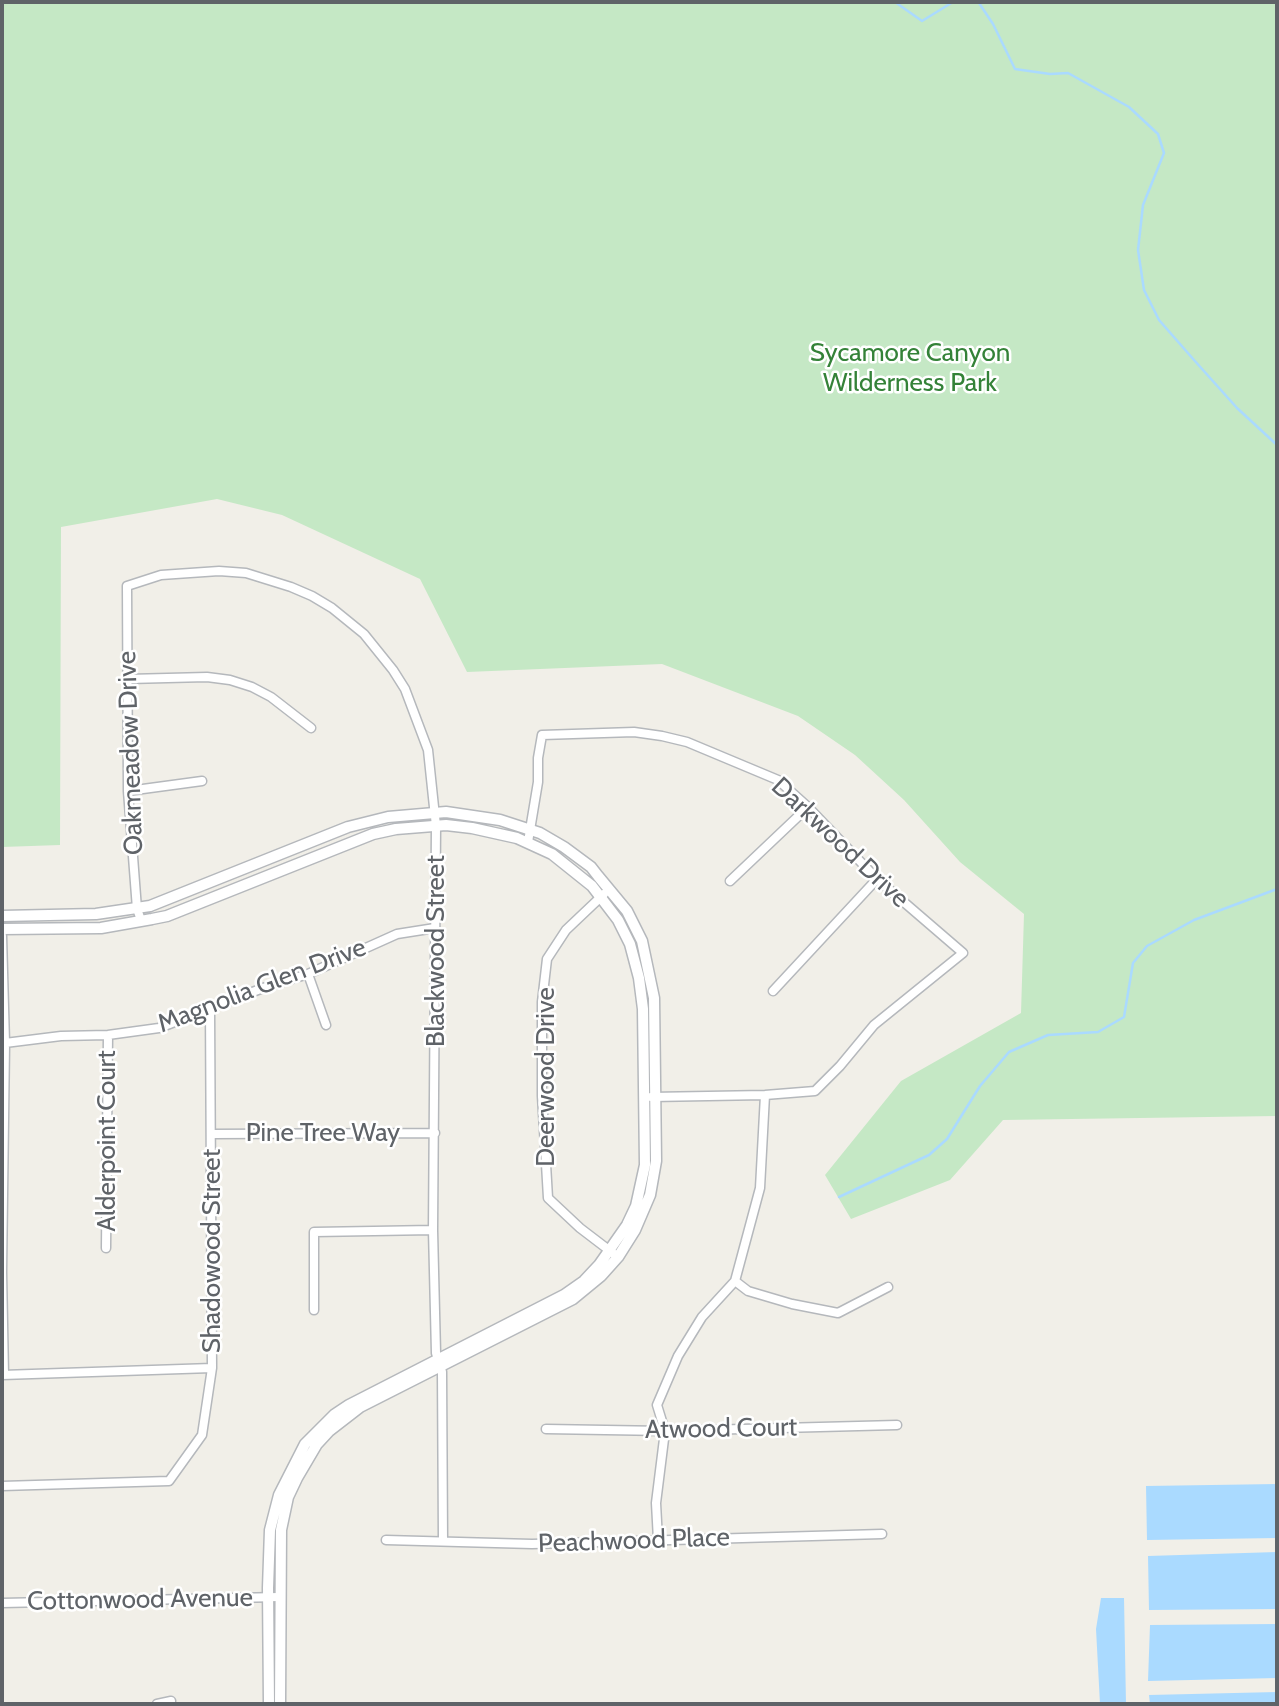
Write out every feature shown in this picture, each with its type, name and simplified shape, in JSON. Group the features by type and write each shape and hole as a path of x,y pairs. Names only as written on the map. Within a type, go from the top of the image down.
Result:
{"street":[{"name":"Blackwood Street","path":"127,586 161,575 219,570 246,573 291,587 332,608 364,634 405,689 428,750 436,826 433,1230 443,1541"},
{"name":"Oakmeadow Drive","path":"127,586 128,791 137,909 141,920"},
{"path":"128,679 207,677 230,680 253,687 271,697 311,728"},
{"name":"Darkwood Drive","path":"531,831 542,735 634,732 687,742 778,780 808,807 877,879 963,953 874,1025 815,1091 765,1095"},
{"path":"128,791 202,781"},
{"path":"730,881 808,807"},
{"path":"2,916 96,914 137,909 169,900 348,827 387,817 435,813 457,813 500,820 549,838 591,867 605,893"},
{"path":"2,929 101,928 167,916 373,834 436,826 472,828 528,842 552,854 627,911 642,941 654,998 650,1097 656,1161 650,1195 635,1230 614,1254 601,1276 573,1299 439,1363 360,1407 317,1444 297,1478 284,1515 274,1597 269,1704"},
{"path":"528,842 531,831"},
{"path":"773,992 877,879"},
{"name":"Deerwood Drive","path":"605,893 566,930 547,959 542,1002 542,1096 548,1198 580,1228 614,1254"},
{"name":"Magnolia Glen Drive","path":"5,1043 159,1028 263,988 308,974 397,934 435,928"},
{"path":"2,936 5,1043 3,1375 212,1368"},
{"path":"308,974 326,1026"},
{"name":"Shadowood Street","path":"2,1486 169,1481 202,1435 212,1368 210,1009"},
{"name":"Alderpoint Court","path":"106,1248 108,1035"},
{"path":"650,1097 765,1095 760,1188 735,1281 702,1317 678,1356 657,1405 665,1431 656,1503 658,1540"},
{"name":"Pine Tree Way","path":"211,1134 435,1133"},
{"path":"314,1310 314,1232 433,1230"},
{"path":"735,1281 748,1291 792,1304 838,1313 888,1287"},
{"name":"Atwood Court","path":"546,1429 665,1431 897,1425"},
{"name":"Peachwood Place","path":"386,1540 532,1544 883,1534"},
{"path":"274,1597 280,1704"},
{"name":"Cottonwood Avenue","path":"2,1603 274,1597"},
{"path":"157,1704 171,1701"}],"green space":[{"name":"Sycamore Canyon Wilderness Park","path":"2,2 1277,2 1277,1116 1003,1120 950,1180 851,1219 825,1175 901,1081 1021,1013 1024,914 960,862 904,800 855,755 798,716 662,664 467,672 420,579 282,515 217,499 61,527 60,845 2,847"}],"water":[{"path":"1277,1484 1277,1538 1147,1540 1146,1486"},
{"path":"1277,1552 1277,1609 1149,1610 1148,1556"},
{"path":"1101,1598 1124,1598 1126,1704 1100,1704 1096,1629"},
{"path":"1277,1624 1277,1678 1148,1681 1150,1625"},
{"path":"1277,1692 1277,1704 1150,1704 1149,1695"}],"waterway":[{"path":"895,2 922,21 953,2"},
{"path":"975,2 979,3 993,24 1015,69 1050,74 1068,73 1129,107 1158,134 1164,153 1143,205 1138,250 1144,290 1159,320 1237,408 1277,445"},
{"path":"839,1197 929,1155 947,1139 980,1086 1009,1052 1048,1035 1098,1032 1124,1017 1133,963 1147,946 1194,920 1277,889"}]}
